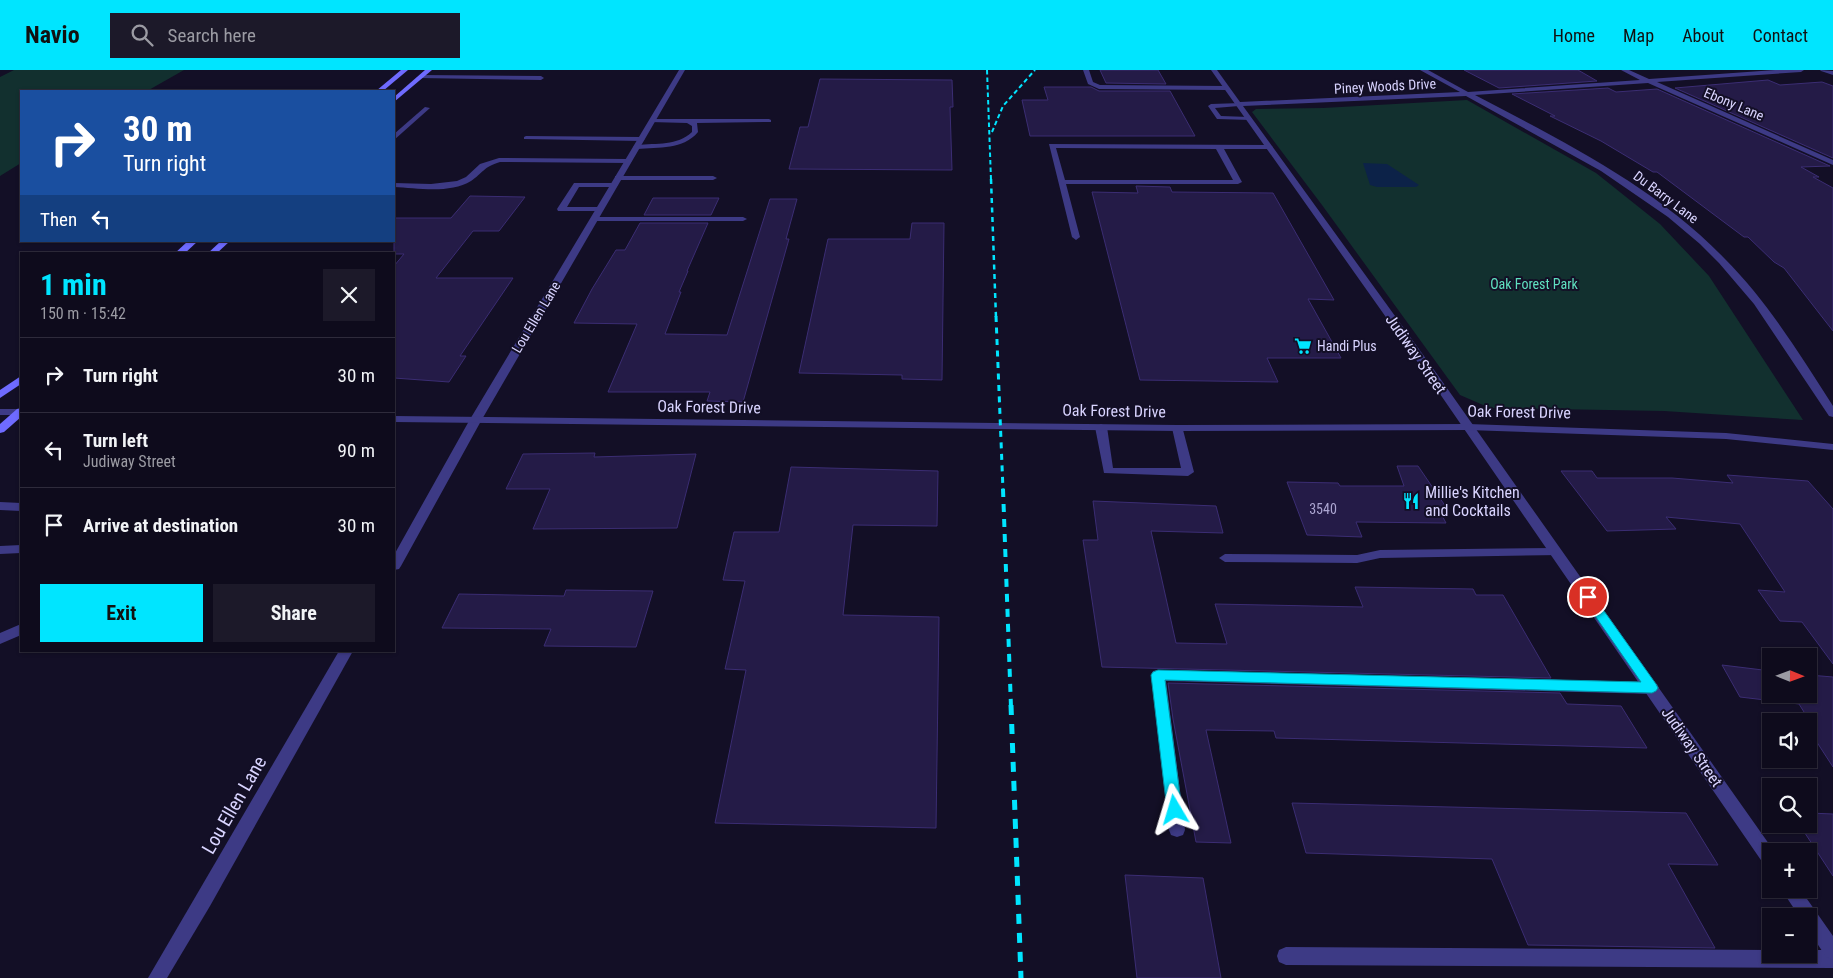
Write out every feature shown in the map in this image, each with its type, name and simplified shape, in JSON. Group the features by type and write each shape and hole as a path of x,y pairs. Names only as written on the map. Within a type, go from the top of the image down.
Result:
{"main road":[{"path":"381,90 405,70"},
{"path":"395,99 429,70"},
{"path":"180,252 193,242"},
{"path":"213,252 225,242"},
{"path":"0,395 20,380"},
{"path":"0,430 20,413"}],"street":[{"name":"Lou Ellen Lane","path":"395,564 475,421 682,70"},
{"path":"1086,70 1090,83 1099,87 1226,88"},
{"name":"Judiway Street","path":"1214,70 1652,688 1762,848"},
{"name":"Du Barry Lane","path":"1423,70 1567,146 1613,174 1660,207 1704,243 1750,295 1786,342 1833,414"},
{"name":"Ebony Lane","path":"1624,70 1833,162"},
{"name":"Piney Woods Drive","path":"1249,119 1219,118 1210,106 1467,94 1800,70"},
{"path":"1823,70 1833,73"},
{"path":"421,77 541,78"},
{"path":"397,132 428,108"},
{"path":"652,121 769,122"},
{"path":"526,138 676,144 686,141 695,132 695,125 688,121"},
{"path":"1076,237 1052,146 1269,147"},
{"path":"1062,182 1238,182 1219,147"},
{"path":"395,185 458,183 468,179 480,167 499,160 628,161"},
{"path":"600,209 561,209 579,181 616,182 713,178"},
{"path":"594,219 743,219"},
{"path":"0,412 20,412"},
{"name":"Oak Forest Drive","path":"395,419 1178,428 1468,427 1726,436 1833,446"},
{"path":"1101,427 1108,471 1188,472 1178,428"},
{"path":"0,506 20,506"},
{"path":"0,550 20,549"},
{"path":"1225,558 1357,559 1380,554 1556,552"},
{"path":"0,639 20,629"},
{"name":"Lou Ellen Lane","path":"157,978 345,652"},
{"path":"1177,830 1158,675 1652,688"},
{"path":"1796,898 1833,950"},
{"path":"1286,956 1833,960"}],"green space":[{"path":"14,70 184,70 149,90 20,90 20,164 0,176 0,77"},
{"name":"Oak Forest Park","path":"1467,100 1596,173 1660,224 1709,276 1803,420 1664,411 1490,408 1460,395 1252,112 1256,109 1323,108"}],"water":[{"path":"1363,163 1387,164 1419,185 1416,187 1377,187 1370,185"}],"building":[{"path":"1100,70 1158,70 1166,84 1106,83"},
{"path":"1464,70 1578,70 1597,81 1499,88"},
{"path":"820,79 952,80 953,107 950,107 952,170 789,169 800,127 808,127"},
{"path":"1768,80 1780,85 1822,82 1833,86 1833,158 1675,88"},
{"path":"1044,87 1091,87 1099,91 1170,91 1195,136 1030,136 1022,100 1048,100"},
{"path":"1608,88 1616,92 1657,89 1830,166 1801,167 1819,177 1813,177 1833,188 1833,331 1784,268 1774,262 1748,237 1744,237 1657,172 1653,172 1601,141 1550,116 1555,116 1512,94"},
{"path":"1136,186 1170,187 1172,192 1273,193 1334,300 1308,299 1341,358 1267,358 1278,382 1140,380 1092,192 1138,193"},
{"path":"470,196 525,197 499,231 473,231 436,278 513,278 460,356 466,356 449,382 395,378 395,265 404,254 395,254 394,252 395,218 451,218"},
{"path":"653,198 719,198 711,215 644,215"},
{"path":"770,199 797,199 786,239 789,239 743,402 707,401 710,392 608,392 637,324 574,323 616,250 625,250 640,223 708,223 687,271 665,334 727,335"},
{"path":"912,223 944,223 942,380 902,379 902,375 799,373 828,239 910,239"},
{"path":"595,453 594,457 696,454 677,528 533,529 550,489 506,489 523,454"},
{"path":"1397,466 1418,466 1448,510 1439,510 1446,523 1356,522 1362,537 1307,535 1287,482 1338,483 1340,486 1404,486"},
{"path":"791,467 938,471 937,526 853,525 843,615 939,617 936,828 715,823 746,670 725,669 745,581 723,580 734,532 779,532"},
{"path":"1561,471 1592,471 1597,478 1672,478 1733,483 1727,475 1808,481 1833,509 1833,664 1802,622 1780,621 1758,590 1785,592 1740,524 1666,517 1676,529 1607,531"},
{"path":"1093,501 1216,506 1223,533 1151,531 1176,643 1227,644 1215,604 1363,607 1355,587 1473,589 1476,595 1503,595 1551,678 1102,667 1083,540 1098,540"},
{"path":"566,590 653,591 636,647 544,646 551,629 442,628 459,594 564,596"},
{"path":"1722,665 1762,670 1762,700 1740,697"},
{"path":"1818,676 1833,677 1833,767 1817,742 1817,713 1805,713 1799,704 1791,703 1817,703"},
{"path":"1168,683 1560,693 1567,704 1621,706 1647,748 1276,738 1274,731 1206,730 1231,843 1196,842"},
{"path":"1292,803 1686,813 1718,865 1668,864 1715,948 1528,945 1492,859 1306,853"},
{"path":"1817,813 1833,814 1833,876 1817,852 1817,843 1811,843 1805,833 1817,833"},
{"path":"1125,875 1203,878 1221,978 1137,978"}],"railway":[{"path":"987,70 991,180"},
{"path":"992,132 1003,106 1035,70"},
{"path":"991,179 996,318"},
{"path":"996,316 1003,490"},
{"path":"1003,489 1011,707"},
{"path":"1011,705 1021,978"}],"place":[{"name":"Handi Plus","path":"1303,346"},
{"name":"Millie's Kitchen and Cocktails","path":"1411,501"}],"route":[{"path":"1175,810 1158,675 1652,688 1588,597"}]}
